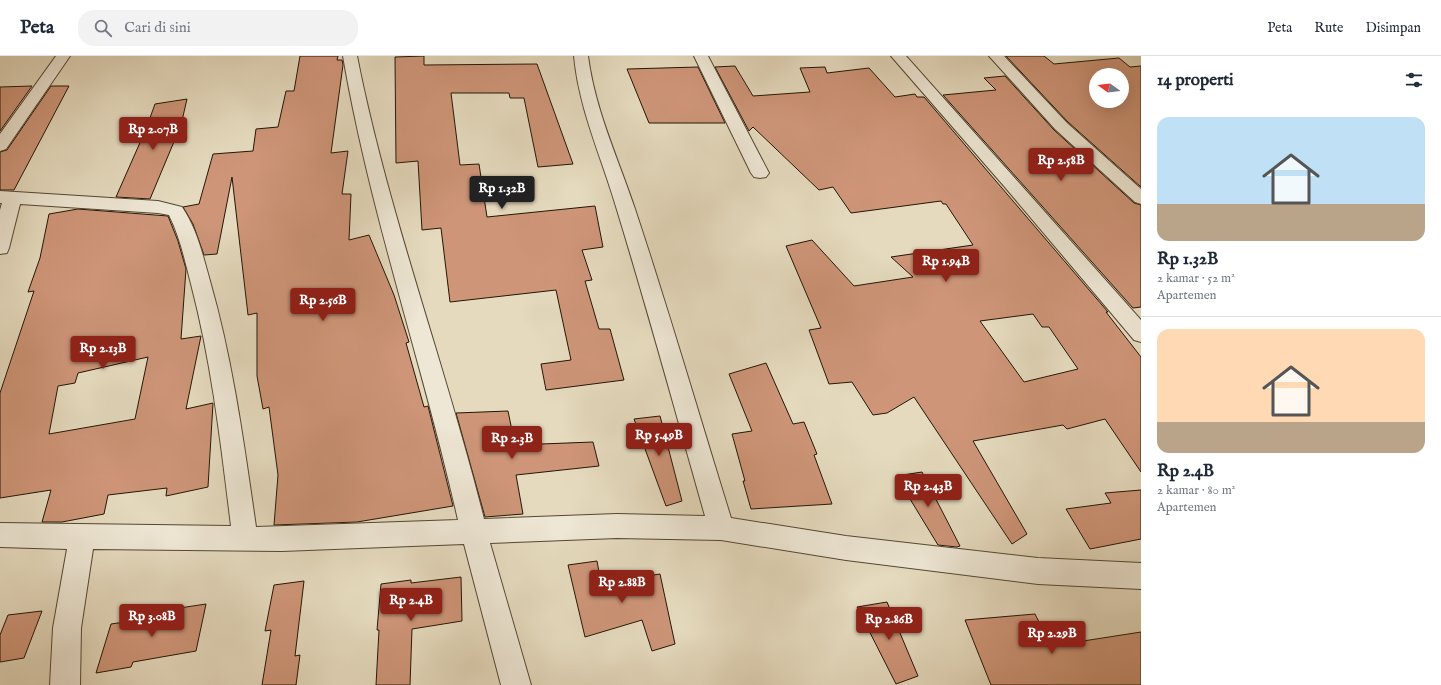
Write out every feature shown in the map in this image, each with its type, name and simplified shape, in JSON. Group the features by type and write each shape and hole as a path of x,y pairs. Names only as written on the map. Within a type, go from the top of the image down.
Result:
{"street":[{"path":"0,146 63,56"},
{"path":"350,56 358,100 381,190 415,316 454,448 474,532 516,685"},
{"path":"581,56 584,82 588,99 619,188 655,304 721,528"},
{"path":"701,56 717,91 748,146 760,173"},
{"path":"898,56 1010,182 1141,334"},
{"path":"996,56 1062,126 1141,198"},
{"path":"0,248 6,198 158,207 176,211 185,230 207,303 228,414 245,538"},
{"path":"0,535 282,539 617,526 721,528 846,548 1038,571 1141,576"},
{"path":"65,685 67,628 82,537"}],"building":[{"path":"300,56 338,56 337,60 342,60 343,65 331,153 348,151 342,194 351,194 349,240 369,235 394,295 409,342 406,343 424,407 428,406 453,506 357,522 274,525 278,475 269,407 263,409 257,376 257,313 248,315 232,177 217,254 204,255 193,224 183,207 199,204 213,154 253,151 256,129 278,127 286,91 294,91"},
{"path":"424,56 424,65 537,64 573,164 538,167 524,98 510,98 509,93 451,93 460,165 479,164 487,217 595,206 603,247 582,250 592,280 585,281 599,329 610,329 624,380 546,390 541,364 571,360 556,290 450,302 441,228 422,230 418,161 396,163 395,57"},
{"path":"1006,56 1044,56 1054,64 1119,58 1130,67 1141,66 1141,187 1068,122"},
{"path":"735,66 753,96 810,92 800,68 825,67 827,73 869,68 895,97 915,94 917,97 924,97 1108,312 1106,312 1141,357 1141,472 1105,419 1067,429 1063,425 973,441 1027,534 1012,544 914,397 887,413 873,415 852,382 829,384 809,330 821,328 786,246 812,240 854,286 913,277 891,257 973,245 946,204 943,204 941,201 851,213 833,187 819,190 753,127 749,131 715,67","holes":["1033,314 1042,327 1049,327 1078,369 1024,382 980,321"]},
{"path":"698,67 725,123 649,123 627,69"},
{"path":"1005,76 1054,130 1134,203 1141,205 1141,307 1133,308 943,95 996,90 984,78"},
{"path":"32,86 0,131 0,87"},
{"path":"51,86 69,86 14,190 0,190 0,152 7,150"},
{"path":"187,99 181,125 150,199 116,197 146,129 155,104"},
{"path":"78,209 168,216 178,241 186,269 181,339 201,336 186,409 213,403 208,487 166,496 167,488 108,495 104,514 62,522 42,522 51,490 0,498 0,393 34,291 28,292 40,258 49,214","holes":["148,357 135,419 49,434 58,386 75,383 78,373"]},
{"path":"766,363 793,424 804,422 817,454 814,455 832,504 751,509 732,434 752,431 729,374"},
{"path":"508,411 515,445 593,442 599,466 516,475 523,514 485,517 456,413"},
{"path":"660,416 682,501 666,506 634,419"},
{"path":"922,472 960,546 938,545 896,476"},
{"path":"1141,490 1141,539 1090,549 1066,509 1111,503 1105,493"},
{"path":"597,561 601,583 660,574 675,644 652,651 642,620 585,637 568,565"},
{"path":"461,577 462,621 412,629 410,685 376,685 379,630 377,630 381,584 411,580 411,583"},
{"path":"304,581 295,656 300,655 296,685 262,685 271,630 265,631 274,585"},
{"path":"887,602 918,676 896,684 857,607"},
{"path":"206,604 196,651 133,662 131,667 96,673 111,624 172,615 173,609"},
{"path":"42,611 24,658 0,662 0,635 8,615"},
{"path":"1035,614 1051,646 1141,632 1141,685 991,685 965,620"}]}
